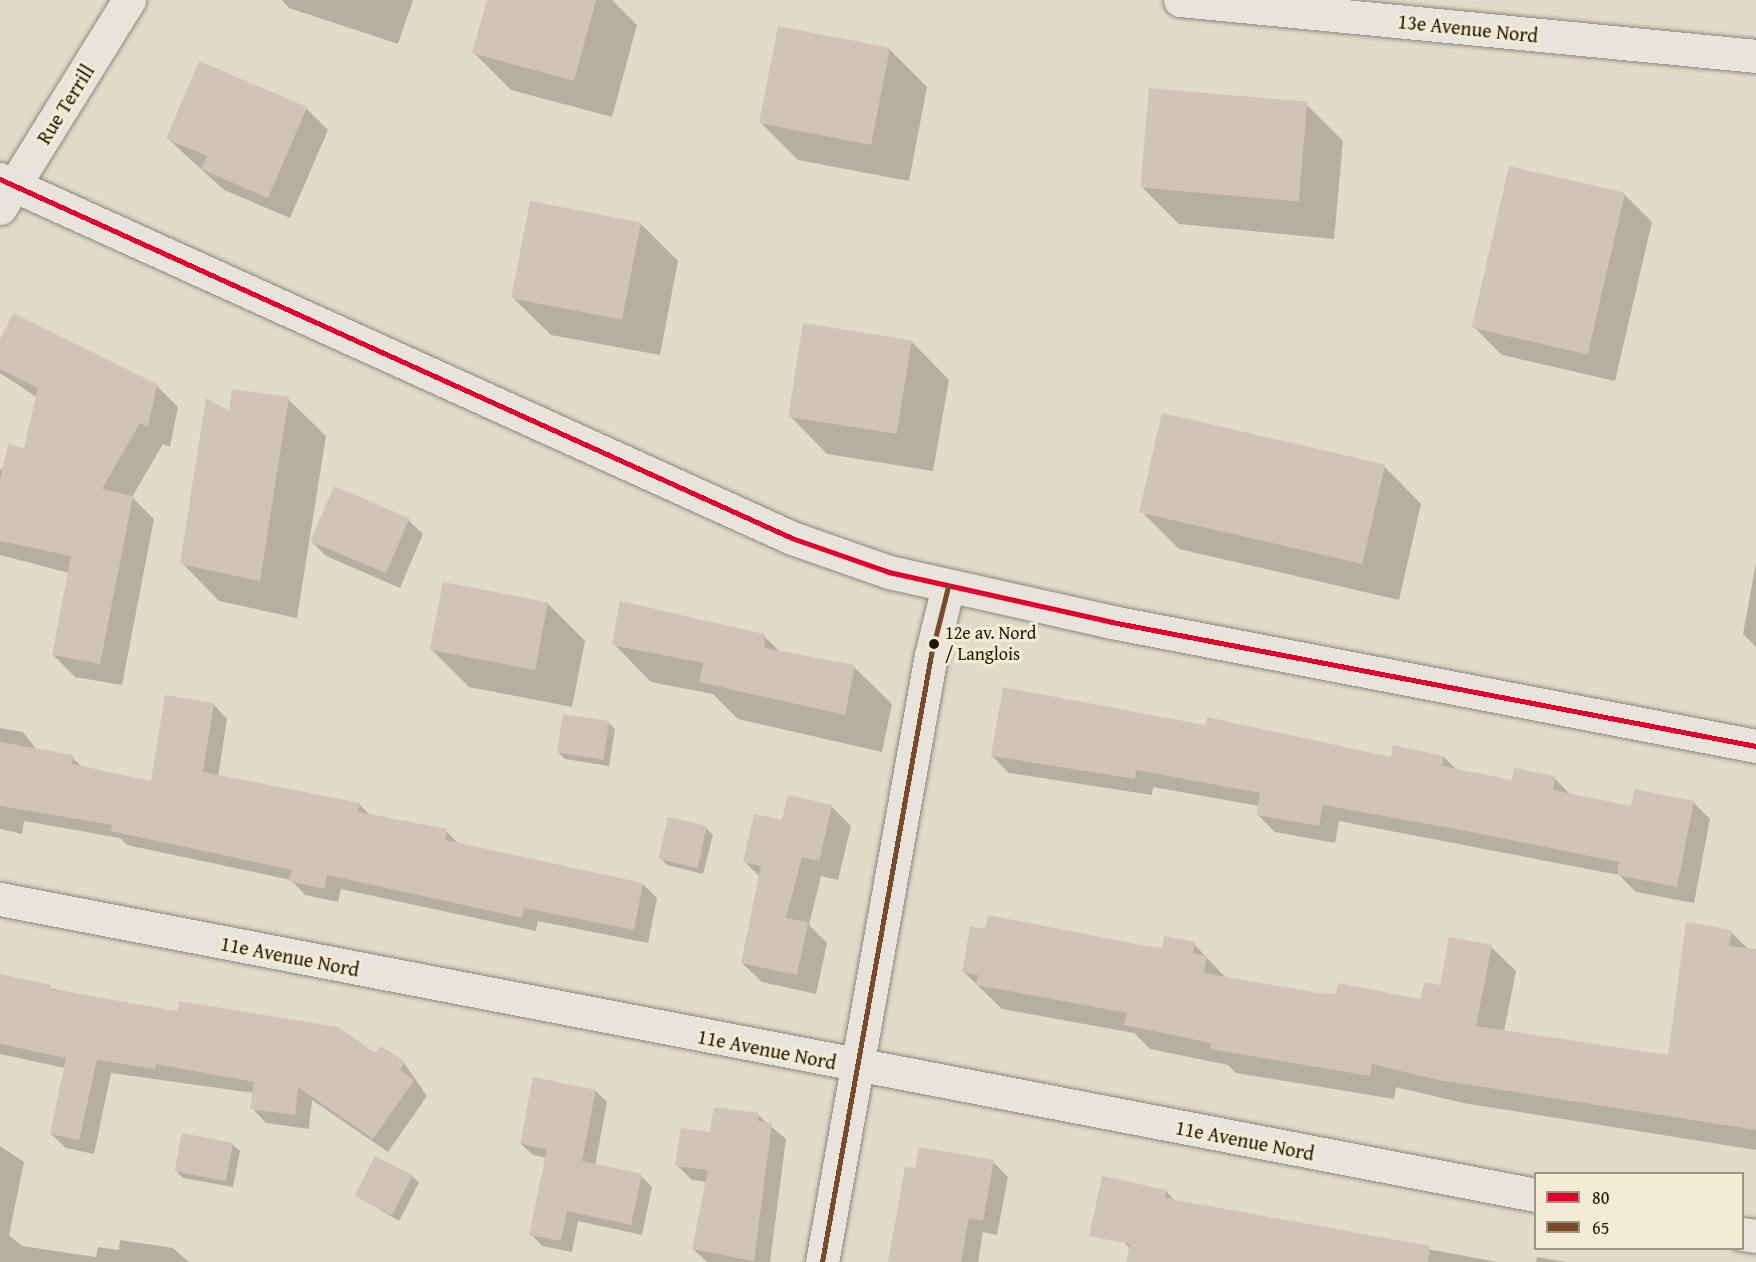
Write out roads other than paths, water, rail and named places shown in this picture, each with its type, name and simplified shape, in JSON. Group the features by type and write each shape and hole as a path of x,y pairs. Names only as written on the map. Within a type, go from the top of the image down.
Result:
{"street":[{"name":"Rue Terrill","path":"5,191 129,0"},
{"name":"13e Avenue Nord","path":"1180,0 1756,56"},
{"path":"5,191 792,538 948,587 1756,746"},
{"path":"822,1262 859,1067 932,647 948,587"},
{"name":"11e Avenue Nord","path":"0,899 859,1067 1534,1195"}],"place":[{"name":"12e av. Nord / Langlois","path":"934,644"}]}
